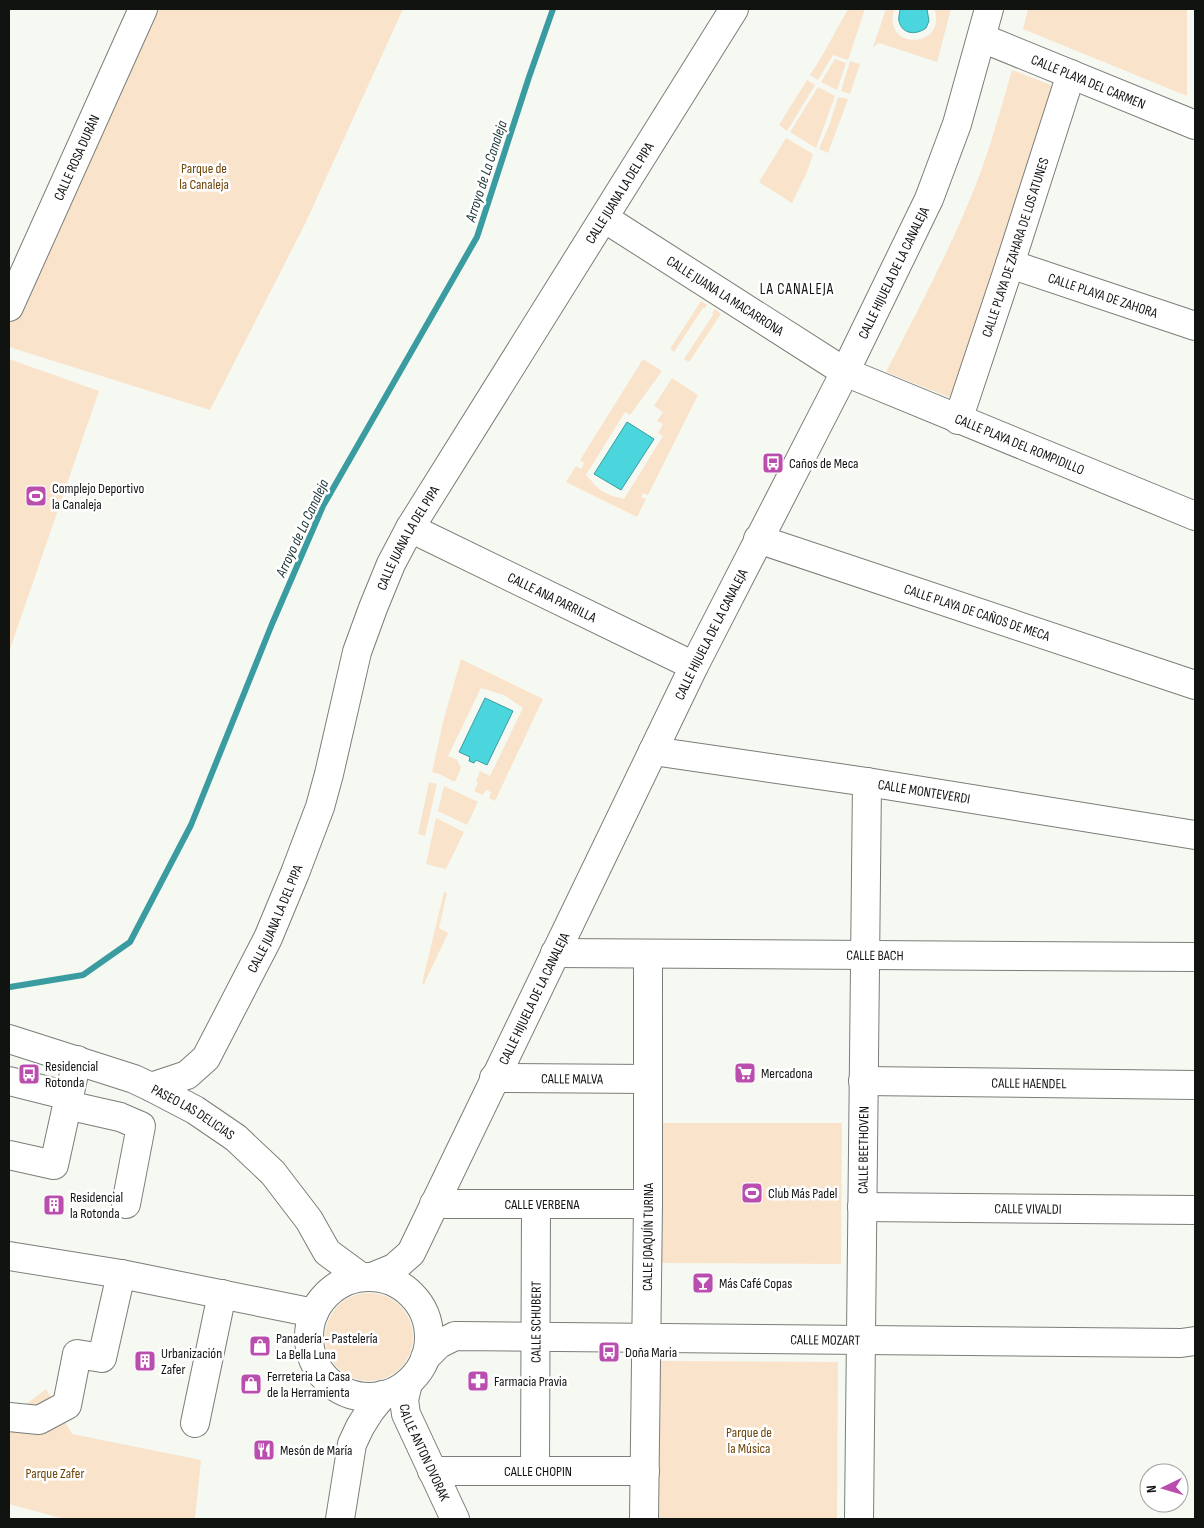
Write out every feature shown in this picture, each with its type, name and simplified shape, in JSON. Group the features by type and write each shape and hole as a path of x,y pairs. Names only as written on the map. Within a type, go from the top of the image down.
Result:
{"street":[{"name":"CALLE ROSA DURÁN","path":"9,307 143,9"},
{"name":"CALLE JUANA LA DEL PIPA","path":"152,1086 187,1075 206,1058 268,938 320,807 330,774 357,652 369,617 391,564 410,528 734,9"},
{"name":"CALLE HIJUELA DE LA CANALEJA","path":"419,1305 409,1276 411,1253 694,666 845,372 929,199 958,124 989,9"},
{"name":"CALLE PLAYA DEL CARMEN","path":"982,38 1195,125"},
{"name":"CALLE PLAYA DE ZAHARA DE LOS ATUNES","path":"958,420 1071,74"},
{"name":"CALLE JUANA LA MACARRONA","path":"604,218 845,372"},
{"name":"CALLE PLAYA DE ZAHORA","path":"1010,264 1195,326"},
{"name":"CALLE PLAYA DEL ROMPIDILLO","path":"845,372 1195,516"},
{"name":"CALLE ANA PARRILLA","path":"410,528 694,666"},
{"name":"CALLE PLAYA DE CAÑOS DE MECA","path":"758,539 1195,685"},
{"name":"CALLE MONTEVERDI","path":"653,751 867,782 1195,835"},
{"name":"CALLE BEETHOVEN","path":"859,1519 867,782"},
{"name":"CALLE BACH","path":"555,954 1195,957"},
{"name":"CALLE JOAQUÍN TURINA","path":"644,1519 648,1204 648,954"},
{"name":"PASEO LAS DELICIAS","path":"9,1039 134,1079 152,1086 196,1110 236,1138 273,1173 310,1220 327,1252 367,1277"},
{"path":"9,1155 54,1165 77,1060"},
{"name":"CALLE MALVA","path":"494,1078 648,1079"},
{"path":"9,1080 120,1117 141,1126 126,1204"},
{"name":"CALLE HAENDEL","path":"863,1081 1195,1085"},
{"name":"CALLE VERBENA","path":"434,1204 648,1204"},
{"name":"CALLE SCHUBERT","path":"535,1471 536,1204"},
{"name":"CALLE VIVALDI","path":"862,1207 1195,1210"},
{"path":"327,1252 326,1277 310,1328 310,1346 315,1363 325,1378 346,1422 352,1444"},
{"name":"CALLE HIJUELA DE LA CANALEJA","path":"367,1277 394,1268 411,1253"},
{"path":"9,1256 121,1274 222,1294 317,1308"},
{"path":"9,1417 39,1420 67,1405 78,1354 102,1358 121,1274"},
{"path":"317,1308 325,1295 340,1284 367,1277 378,1277 397,1283 439,1328 455,1336"},
{"path":"195,1424 222,1294"},
{"path":"325,1378 339,1389 356,1396 374,1397 392,1393 408,1383 420,1369 428,1352 429,1334 419,1305"},
{"path":"425,1358 439,1344 455,1336"},
{"name":"CALLE MOZART","path":"455,1336 1195,1341"},
{"name":"CALLE ANTON DVORAK","path":"408,1383 404,1400 406,1414 455,1519"},
{"path":"340,1519 352,1444 370,1411 383,1395"},
{"name":"CALLE CHOPIN","path":"432,1471 645,1471"}],"green space":[{"name":"Parque de la Canaleja","path":"159,9 403,9 305,224 210,410 9,347 9,324 28,293"},
{"path":"848,9 865,9 848,60 833,55 818,80 810,75"},
{"path":"886,9 894,9 893,23 897,33 905,38 915,40 925,37 932,31 936,22 934,9 951,9 937,62 879,43 873,47"},
{"path":"1028,9 1187,9 1187,96 1023,29"},
{"path":"835,59 846,63 837,90 821,82"},
{"path":"850,61 860,64 850,94 841,91"},
{"path":"1012,70 1056,87 951,398 886,372 939,267 968,204 987,154"},
{"path":"807,80 815,85 787,131 779,125"},
{"path":"818,87 835,96 816,148 790,132"},
{"path":"838,97 848,99 828,153 819,149"},
{"path":"786,138 813,154 807,172 792,203 759,182"},
{"path":"701,301 707,305 703,308 674,352 670,349"},
{"path":"715,309 721,314 689,362 684,359"},
{"name":"Complejo Deportivo la Canaleja","path":"9,359 99,391 9,652"},
{"path":"643,359 662,371 630,415 625,412 586,475 601,490 612,496 624,499 663,436 658,433 663,424 657,421 663,412 654,406 672,378 698,395 648,495 643,493 641,497 646,499 637,517 566,482 576,466 581,469 584,463 580,460"},
{"path":"461,659 543,699 495,801 489,798 491,792 486,790 483,795 474,791 478,783 476,782 480,771 490,776 523,708 504,695 481,688 448,756 457,760 461,768 455,782 432,772 443,722"},
{"path":"429,782 437,784 425,836 418,834"},
{"path":"444,786 478,802 467,825 438,811"},
{"path":"436,818 464,832 446,869 426,864"},
{"path":"444,892 447,893 439,928 448,933 424,984 422,983"},
{"name":"Club Más Padel","path":"663,1123 842,1123 841,1264 662,1263"},
{"path":"369,1293 386,1297 400,1306 409,1320 413,1337 409,1354 400,1368 386,1377 369,1381 352,1377 338,1368 329,1354 325,1337 329,1320 338,1306 352,1297"},
{"name":"Parque de la Música","path":"660,1361 838,1362 837,1519 659,1519"},
{"name":"Parque Zafer","path":"46,1389 72,1434 201,1460 195,1519 64,1519 9,1504 9,1403 24,1406"}],"water":[{"path":"900,9 927,9 929,21 926,28 914,33 903,29 899,20"},
{"path":"627,422 654,439 621,490 594,474"},
{"path":"485,698 513,711 487,765 476,760 474,763 469,761 470,757 459,752"}],"waterway":[{"name":"Arroyo de La Canaleja","path":"10,987 83,975 130,942 191,825 272,624 323,506 477,237 553,9"}],"place":[{"name":"Caños de Meca","path":"773,463"},
{"name":"Complejo Deportivo la Canaleja","path":"36,496"},
{"name":"Mercadona","path":"745,1073"},
{"name":"Residencial Rotonda","path":"29,1074"},
{"name":"Club Más Padel","path":"752,1193"},
{"name":"Residencial la Rotonda","path":"54,1205"},
{"name":"Más Café Copas","path":"703,1283"},
{"name":"Panadería - Pastelería La Bella Luna","path":"260,1346"},
{"name":"Doña Maria","path":"609,1352"},
{"name":"Urbanización Zafer","path":"145,1361"},
{"name":"Farmacia Pravia","path":"478,1381"},
{"name":"Ferreteria La Casa de la Herramienta","path":"251,1384"},
{"name":"Mesón de María","path":"264,1450"}],"district":[{"name":"LA CANALEJA","path":"797,289"}]}
